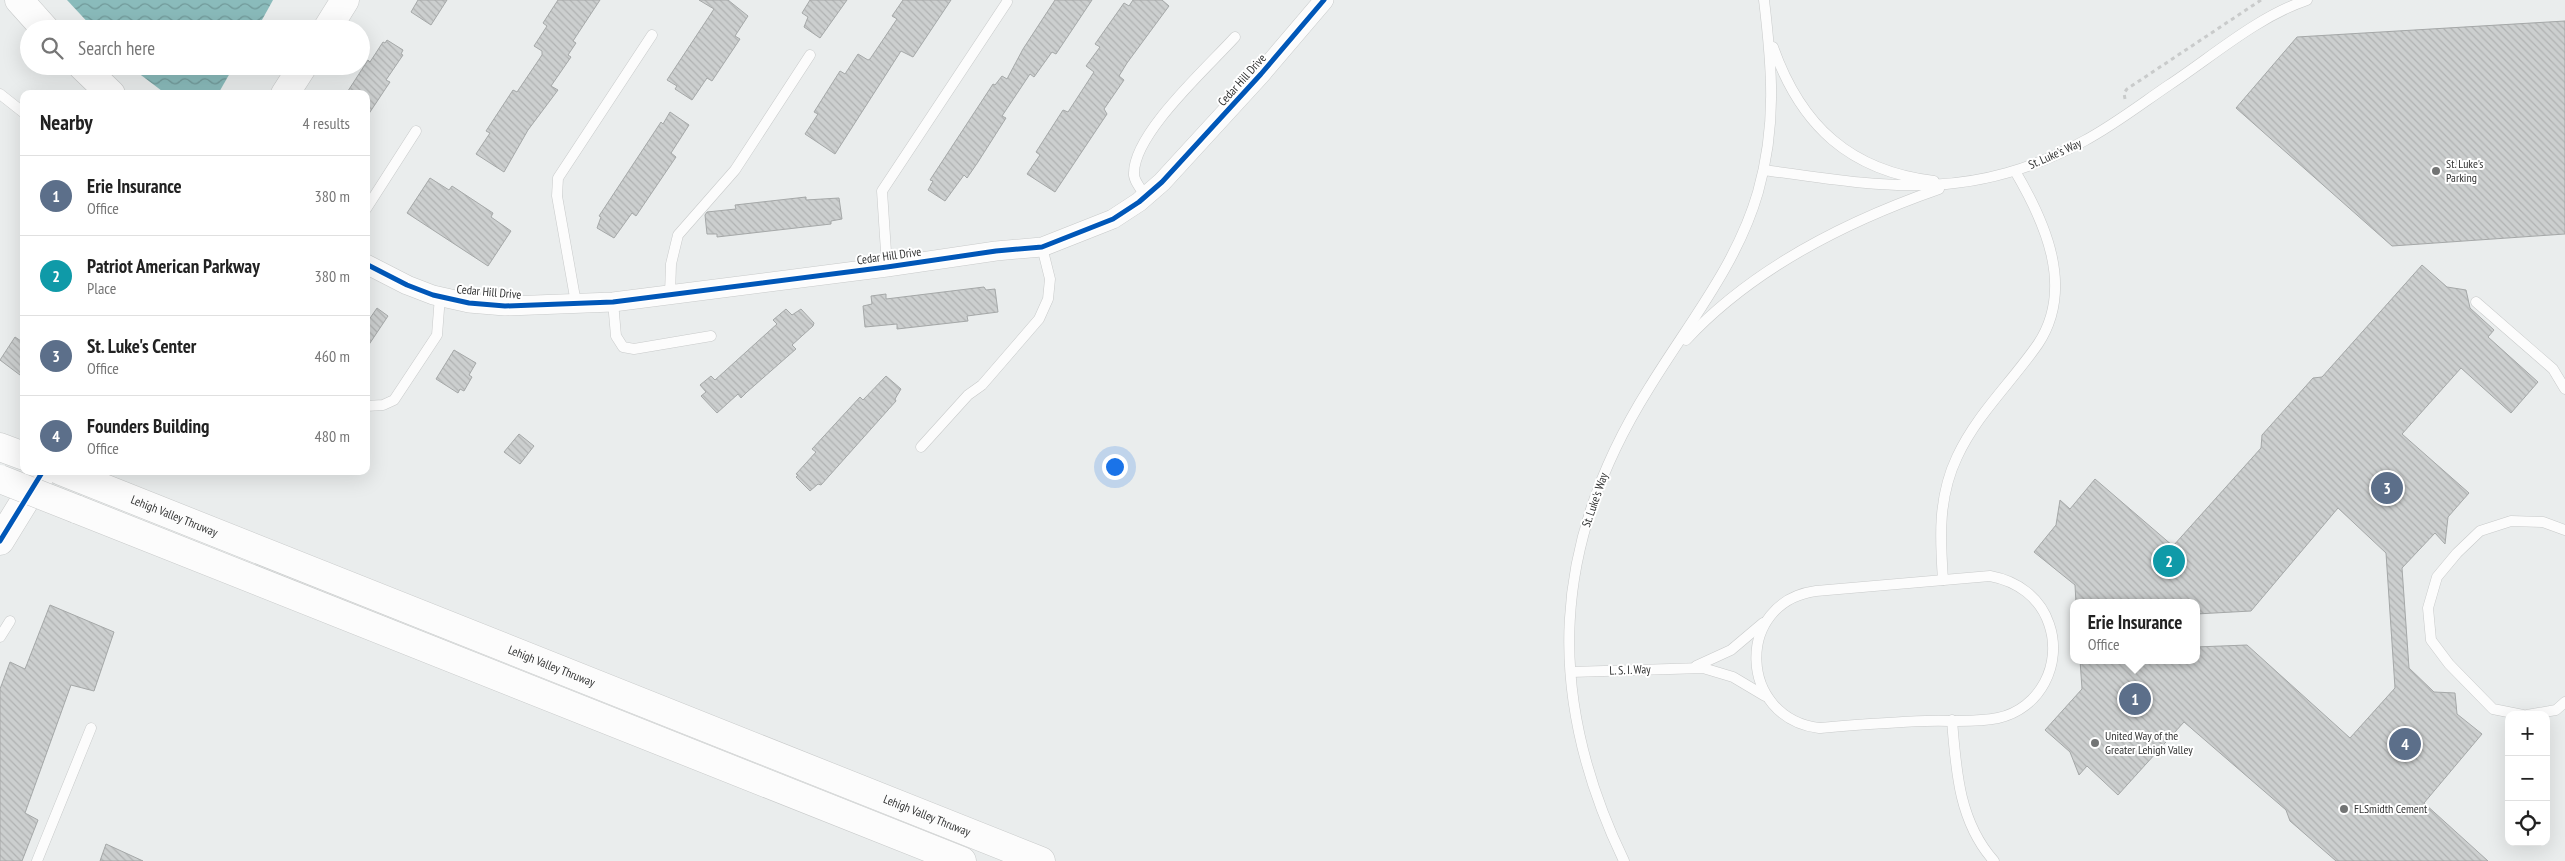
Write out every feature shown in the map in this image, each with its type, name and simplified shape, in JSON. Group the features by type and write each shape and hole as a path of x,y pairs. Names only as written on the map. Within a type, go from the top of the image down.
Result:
{"main road":[{"path":"19,0 37,20"},
{"path":"333,20 345,0"},
{"path":"90,75 104,90"},
{"path":"288,90 298,75"},
{"path":"0,541 41,475"},
{"name":"Lehigh Valley Thruway","path":"71,475 1041,861"},
{"path":"0,479 962,861"}],"street":[{"name":"Cedar Hill Drive","path":"370,266 407,285 440,296 469,303 505,306 612,302 887,267 996,251 1042,247 1099,226 1145,196 1162,182 1261,74 1324,0"}],"lane":[{"name":"St. Luke's Way","path":"1624,861 1597,800 1579,735 1570,672 1570,615 1586,520 1608,462 1637,406 1710,296 1732,256 1753,206 1764,170 1772,101 1772,78 1764,0"},
{"name":"St. Luke's Way","path":"1764,170 1838,181 1901,186 1940,186 2014,171 2081,143 2239,37 2281,11 2307,0"},
{"path":"887,267 882,191 1007,2"},
{"path":"1766,19 1774,48 1786,78 1808,114 1832,141 1862,161 1900,175 1936,182 1970,181"},
{"path":"576,303 557,196 558,178 652,34"},
{"path":"1145,196 1133,175 1136,157 1148,132 1235,37"},
{"path":"670,294 671,264 678,235 734,170 810,55"},
{"path":"0,94 20,110"},
{"path":"370,202 416,131"},
{"path":"1943,580 1940,536 1941,508 1956,458 1977,422 2038,344 2047,327 2054,306 2056,282 2051,253 2036,210 2014,171"},
{"path":"1656,376 1678,349 1718,309 1782,263 1868,218 1920,196 1970,181"},
{"path":"921,447 968,395 982,385 1039,319 1048,299 1050,279 1042,247"},
{"path":"370,406 383,405 394,400 437,336 440,296"},
{"path":"612,302 616,336 623,347 634,349 711,336"},
{"path":"2476,302 2553,369 2565,389"},
{"path":"2505,711 2493,709 2449,664 2431,640 2428,608 2437,577 2457,553 2480,531 2511,521 2543,522 2565,530"},
{"path":"1990,576 2018,585 2033,598 2046,617 2054,646 2052,663 2047,679 2039,692 2022,708 1996,719 1819,728 1797,722 1758,691 1733,677 1708,669 1690,667 1712,660 1731,650 1793,597 1811,592 1990,576"},
{"path":"1771,615 1761,630 1756,655 1760,682 1771,702"},
{"path":"0,637 10,621"},
{"name":"L. S. I. Way","path":"1570,672 1690,667"},
{"path":"2550,711 2556,710 2565,702"},
{"path":"1952,720 1956,774 1963,803 1974,833 1994,861"},
{"path":"37,861 91,728"}],"path":[{"path":"2132,110 2124,96 2127,89 2261,0"}],"water":[{"path":"67,0 273,0 262,20 86,20"},
{"path":"141,75 229,75 220,90 161,90"}],"building":[{"path":"418,0 447,0 431,25 411,12"},
{"path":"558,0 600,0 573,41 576,43 568,55 571,57 551,86 558,90 528,130 504,172 476,154 490,133 486,131 513,90 517,92 542,55 542,51 534,46 547,26 543,23"},
{"path":"699,0 728,0 748,16 735,36 740,39 712,81 707,78 692,100 675,89 677,86 667,80 714,9"},
{"path":"810,0 847,0 820,38 804,27 808,17 802,13"},
{"path":"903,0 951,0 913,57 901,51 835,154 805,134 818,114 814,112 840,71 845,74 858,54 868,60 870,59 897,19 892,16"},
{"path":"1055,0 1092,0 1056,54 1052,52 1034,77 1030,74 1002,116 1006,118 978,162 967,178 964,175 945,201 928,190 933,181 930,180 993,84 995,85 1002,76 1007,79 1023,49"},
{"path":"1133,0 1162,0 1169,6 1119,76 1124,80 1104,109 1107,114 1055,192 1027,174 1040,155 1036,152 1063,110 1068,112 1094,72 1086,66 1100,47 1095,44 1124,3 1129,6"},
{"name":"St. Luke's Parking","path":"2565,21 2565,234 2392,246 2236,108 2297,37"},
{"path":"387,40 403,50 401,54 403,55 386,80 390,82 370,112 370,90 349,90 358,75 370,75 370,62 383,42 385,43"},
{"path":"670,112 689,125 671,153 676,157 636,216 632,213 614,238 597,228 601,217 599,216 661,122 663,124"},
{"path":"430,178 449,190 452,186 493,213 491,217 511,231 488,266 407,213"},
{"path":"806,197 806,200 839,198 842,219 831,221 831,224 717,237 717,234 707,234 705,215 707,212 736,209 735,205"},
{"path":"2422,265 2447,287 2466,290 2470,308 2494,330 2488,337 2538,382 2511,413 2461,368 2402,434 2469,493 2448,517 2445,544 2435,533 2402,568 2409,668 2434,692 2455,693 2457,714 2482,734 2424,803 2488,861 2336,861 2290,821 2286,810 2184,722 2118,795 2087,766 2079,775 2070,752 2045,730 2082,689 2080,664 2200,664 2200,647 2247,645 2350,738 2395,688 2386,553 2338,508 2251,611 2200,614 2200,599 2076,599 2075,585 2034,552 2056,525 2060,500 2070,509 2095,479 2173,546 2261,448 2262,435 2313,378 2322,377"},
{"path":"984,287 986,290 995,289 998,312 967,316 968,321 897,329 897,324 865,327 863,306 872,304 871,296 886,294 886,299"},
{"path":"377,308 388,316 370,343 370,318"},
{"path":"786,309 792,315 801,309 814,323 813,326 792,345 796,349 741,398 738,394 717,413 701,396 706,392 700,385 711,376 715,380 777,324 773,320"},
{"path":"15,337 20,340 20,375 0,360"},
{"path":"454,350 476,363 469,375 472,377 464,391 460,389 458,393 436,379"},
{"path":"886,376 901,389 895,399 896,401 821,485 818,484 810,491 796,477 798,475 796,474 816,452 812,449 860,397 863,400"},
{"path":"519,434 534,446 520,464 504,452"},
{"path":"50,605 114,632 94,691 71,685 25,813 38,820 22,861 0,861 0,689 10,662 25,669"},
{"path":"106,844 143,861 100,861"}],"cycle path":[{"path":"370,266 407,285 433,295 469,303 505,306 613,302 996,251 1042,247 1113,219 1139,202 1162,182 1261,74 1324,0"},
{"path":"0,541 41,475"}],"place":[{"name":"St. Luke's Parking","path":"2436,171"},
{"name":"St. Luke's Center","path":"2387,488"},
{"name":"Patriot American Parkway","path":"2169,561"},
{"name":"Erie Insurance","path":"2135,699"},
{"name":"United Way of the Greater Lehigh Valley","path":"2095,743"},
{"name":"Founders Building","path":"2405,744"},
{"name":"FLSmidth Cement","path":"2344,809"}]}
